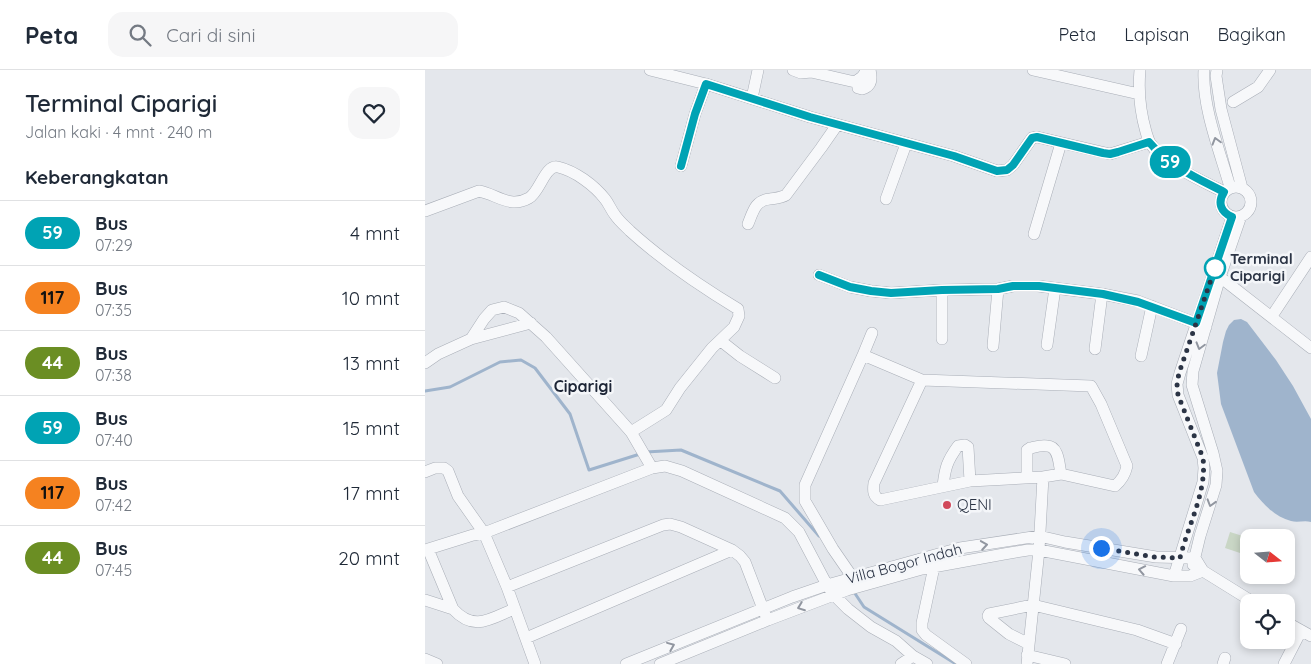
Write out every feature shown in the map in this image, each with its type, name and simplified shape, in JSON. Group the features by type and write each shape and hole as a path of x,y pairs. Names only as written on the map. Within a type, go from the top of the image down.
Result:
{"street":[{"path":"650,70 706,84 837,125 954,156 984,167 1002,171 1007,170 1018,160 1032,138 1037,137 1110,154 1149,142"},
{"path":"751,98 758,70"},
{"path":"793,70 801,73 810,71 855,82 869,70"},
{"path":"1033,70 1080,76 1139,94"},
{"path":"1140,70 1139,94 1149,142 1166,159 1193,176 1249,193 1251,202 1247,212 1237,217 1226,214 1221,206 1221,198 1232,189"},
{"path":"1203,70 1203,82 1211,122 1232,189"},
{"path":"1217,70 1216,76 1232,189"},
{"path":"1233,102 1258,87 1270,70"},
{"path":"681,166 695,114 706,84"},
{"path":"747,224 761,201 764,199 782,198 786,195 837,125"},
{"path":"886,199 906,144"},
{"path":"1034,234 1061,144"},
{"path":"425,212 479,191 504,201 528,199 536,193 549,170 557,166 591,184 605,199 614,214 624,225 662,258 738,309 739,316 734,326 712,348 680,388 666,410 631,432"},
{"path":"1174,576 1203,482 1203,458 1178,395 1177,384 1201,325 1237,217"},
{"path":"1271,316 1311,257"},
{"path":"819,275 850,287 891,293 998,289 1024,286 1103,294 1152,306 1201,325"},
{"path":"1217,275 1311,348"},
{"path":"1047,345 1055,288"},
{"path":"993,346 998,289"},
{"path":"942,290 942,339"},
{"path":"1095,349 1103,294"},
{"path":"1141,356 1152,306"},
{"path":"471,339 484,319 493,310 504,308 519,313 552,343 631,432 649,464"},
{"path":"425,363 439,354 471,339 531,323"},
{"path":"1190,576 1216,485 1217,471 1192,385 1201,325"},
{"path":"849,582 833,549 805,501 805,484 872,333"},
{"path":"721,341 740,356 775,378"},
{"path":"863,355 921,380 1091,386 1101,404 1127,466 1125,474 1115,486 1061,474 970,480 880,500 873,490 874,483 921,380"},
{"path":"943,486 949,458 958,446 965,444 968,447 970,480"},
{"path":"1027,477 1027,450 1048,446 1057,453 1061,474"},
{"path":"514,610 482,622 474,623 460,616 453,609 426,549 484,533 649,464 665,466 682,471 785,518 799,532 834,595 871,627 896,641 913,656 927,664"},
{"path":"425,472 435,468 444,468 448,471 458,496 484,533 507,587 526,638 533,664"},
{"path":"1028,654 1039,550 1043,476"},
{"path":"507,587 663,524 670,524 681,527 740,556 745,562 768,620"},
{"name":"Villa Bogor Indah","path":"626,664 763,608 827,585 849,582 959,548 1039,536 1155,557 1195,558"},
{"path":"526,638 731,550"},
{"name":"Villa Bogor Indah","path":"849,582 863,586 933,567 1028,550 1039,550 1174,576 1190,576"},
{"path":"1195,558 1203,571 1240,594"},
{"path":"933,567 922,630 926,635 966,664"},
{"path":"1190,576 1203,571"},
{"name":"Villa Bogor Indah","path":"660,664 834,595 849,582"},
{"path":"425,600 453,609"},
{"path":"1065,664 1028,654 1009,634 989,618 989,614 1033,605 1137,630 1176,644"},
{"path":"1284,664 1306,634 1295,627"},
{"path":"1167,664 1181,629"},
{"path":"901,664 913,656"},
{"path":"425,659 437,664"}],"green space":[{"path":"1230,532 1240,535 1240,553 1225,548"}],"water":[{"path":"1241,319 1247,322 1276,360 1311,419 1311,522 1294,522 1285,519 1265,505 1254,492 1221,404 1217,373 1223,342 1229,325 1234,320"}],"waterway":[{"path":"425,391 450,387 500,362 521,360 535,368 570,414 589,470 640,454"},
{"path":"646,452 681,450 780,491 819,536"},
{"path":"854,592 864,607 956,664"}],"bus line":[{"name":"59","path":"681,166 695,114 706,84 810,117 934,150 997,171 1007,170 1013,165 1032,138 1037,137 1110,154 1149,142 1166,159 1179,168 1224,192 1220,203 1222,210 1232,217 1196,323 1138,302 1103,294 1039,286 891,293 850,287 819,275"}],"place":[{"name":"Terminal Ciparigi","path":"1215,268"},
{"name":"QENI","path":"947,505"}],"district":[{"name":"Ciparigi","path":"583,386"}],"route":[{"path":"1101,548 1155,557 1180,558 1203,482 1204,468 1203,458 1178,395 1177,384 1179,373 1215,268"}]}
